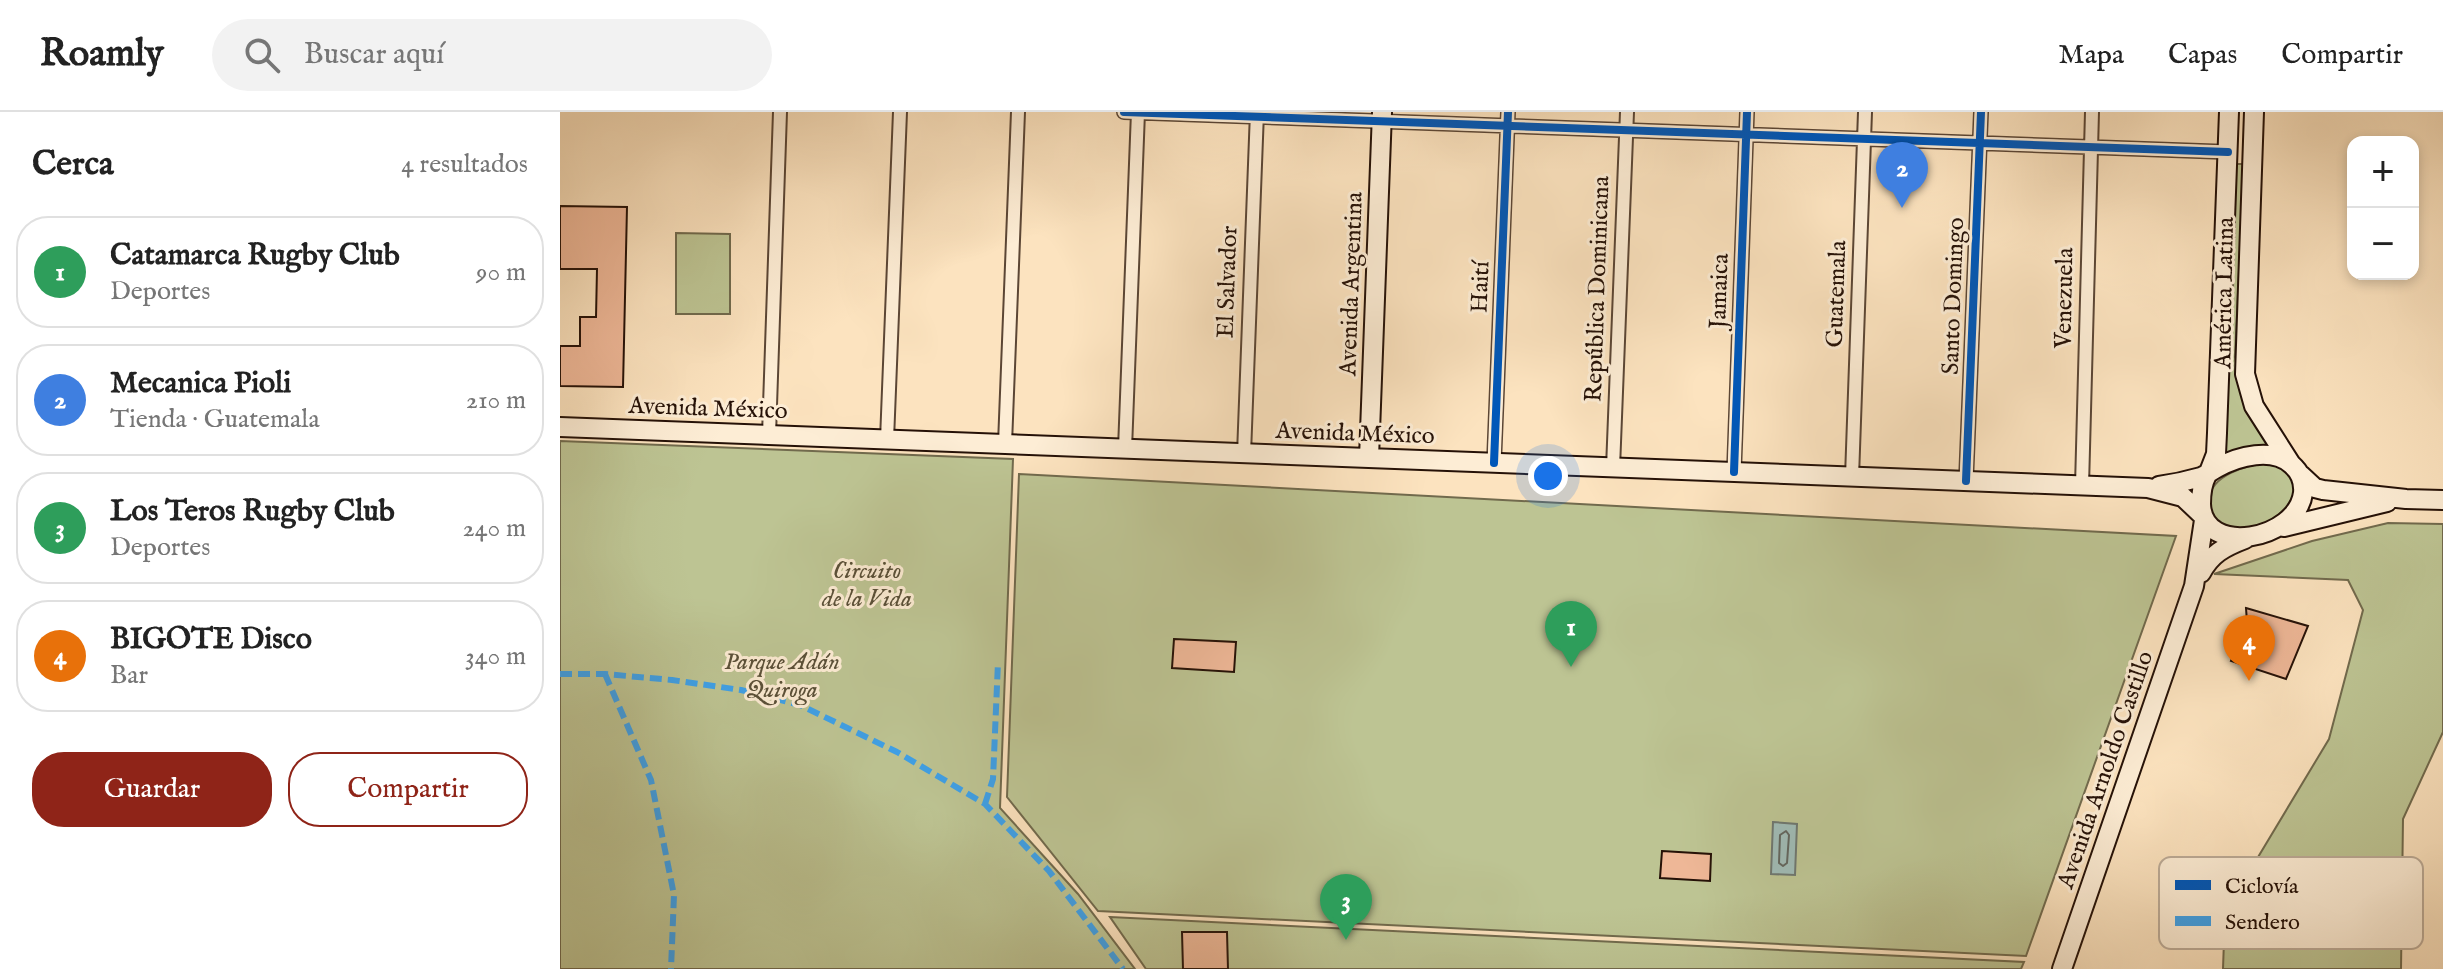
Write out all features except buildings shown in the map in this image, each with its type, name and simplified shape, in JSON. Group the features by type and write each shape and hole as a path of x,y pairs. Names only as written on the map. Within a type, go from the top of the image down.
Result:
{"main road":[{"name":"América Latina","path":"2208,473 2216,454 2229,112"},
{"name":"América Latina","path":"2254,112 2245,374 2254,406 2296,470"},
{"name":"Avenida Argentina","path":"1369,458 1382,117"},
{"name":"Avenida México","path":"560,427 2148,488 2183,497 2203,518"},
{"path":"2406,499 2357,507 2251,536 2235,537 2219,534 2203,518 2202,487 2208,473 2236,459 2256,455 2277,457 2323,490 2443,500"},
{"path":"2275,529 2289,521 2298,509 2303,490 2296,470"},
{"name":"Avenida México","path":"2148,488 2208,473"},
{"name":"Avenida Arnoldo Castillo","path":"2062,969 2194,586 2203,518"},
{"name":"Avenida Arnoldo Castillo","path":"2194,586 2217,551 2251,536"}],"street":[{"path":"769,435 780,112"},
{"path":"887,440 900,112"},
{"path":"1005,444 1018,112"},
{"path":"1124,112 1382,117 1626,131 2228,152"},
{"path":"1125,449 1138,112"},
{"name":"Haití","path":"1494,463 1508,112"},
{"name":"República Dominicana","path":"1613,468 1627,112"},
{"name":"Jamaica","path":"1734,472 1747,112"},
{"name":"Guatemala","path":"1852,477 1865,112"},
{"name":"Santo Domingo","path":"1966,481 1981,112"},
{"name":"Venezuela","path":"2082,486 2092,112"},
{"name":"El Salvador","path":"1244,454 1257,114"}],"green space":[{"path":"2234,164 2244,164 2235,357 2243,400 2267,442 2266,445 2236,450 2225,456"},
{"path":"676,233 730,234 730,314 676,314"},
{"name":"Parque Adán Quiroga","path":"560,441 1013,459 1000,808 1078,894 1135,969 560,969"},
{"path":"2267,463 2285,469 2294,479 2294,492 2277,516 2247,529 2228,527 2213,520 2209,500 2216,484 2240,469"},
{"path":"1019,474 2176,536 2026,956 1098,911 1007,797"},
{"path":"2388,523 2443,524 2443,732 2403,819 2402,857 2258,857 2329,739 2363,610 2348,580 2214,574 2312,541"},
{"path":"1110,917 2024,962 2021,969 1146,969"},
{"path":"2224,949 2401,949 2401,969 2223,969"}],"water":[{"path":"1773,822 1797,824 1795,875 1771,874"}],"marked path":[{"path":"985,804 993,779 998,662"},
{"path":"560,674 605,674 741,690 800,705 897,752 985,804 1049,871 1123,969"},
{"path":"605,674 651,780 674,895 671,969"}],"cycle path":[{"path":"1124,112 2228,152"},
{"path":"1494,463 1508,112"},
{"path":"1734,472 1747,112"},
{"path":"1966,481 1981,112"}],"place":[{"name":"Mecanica Pioli","path":"1902,208"},
{"name":"Catamarca Rugby Club","path":"1571,667"},
{"name":"BIGOTE Disco","path":"2249,681"},
{"name":"Los Teros Rugby Club","path":"1346,940"}],"park label":[{"name":"Circuito de la Vida","path":"867,585"}]}
